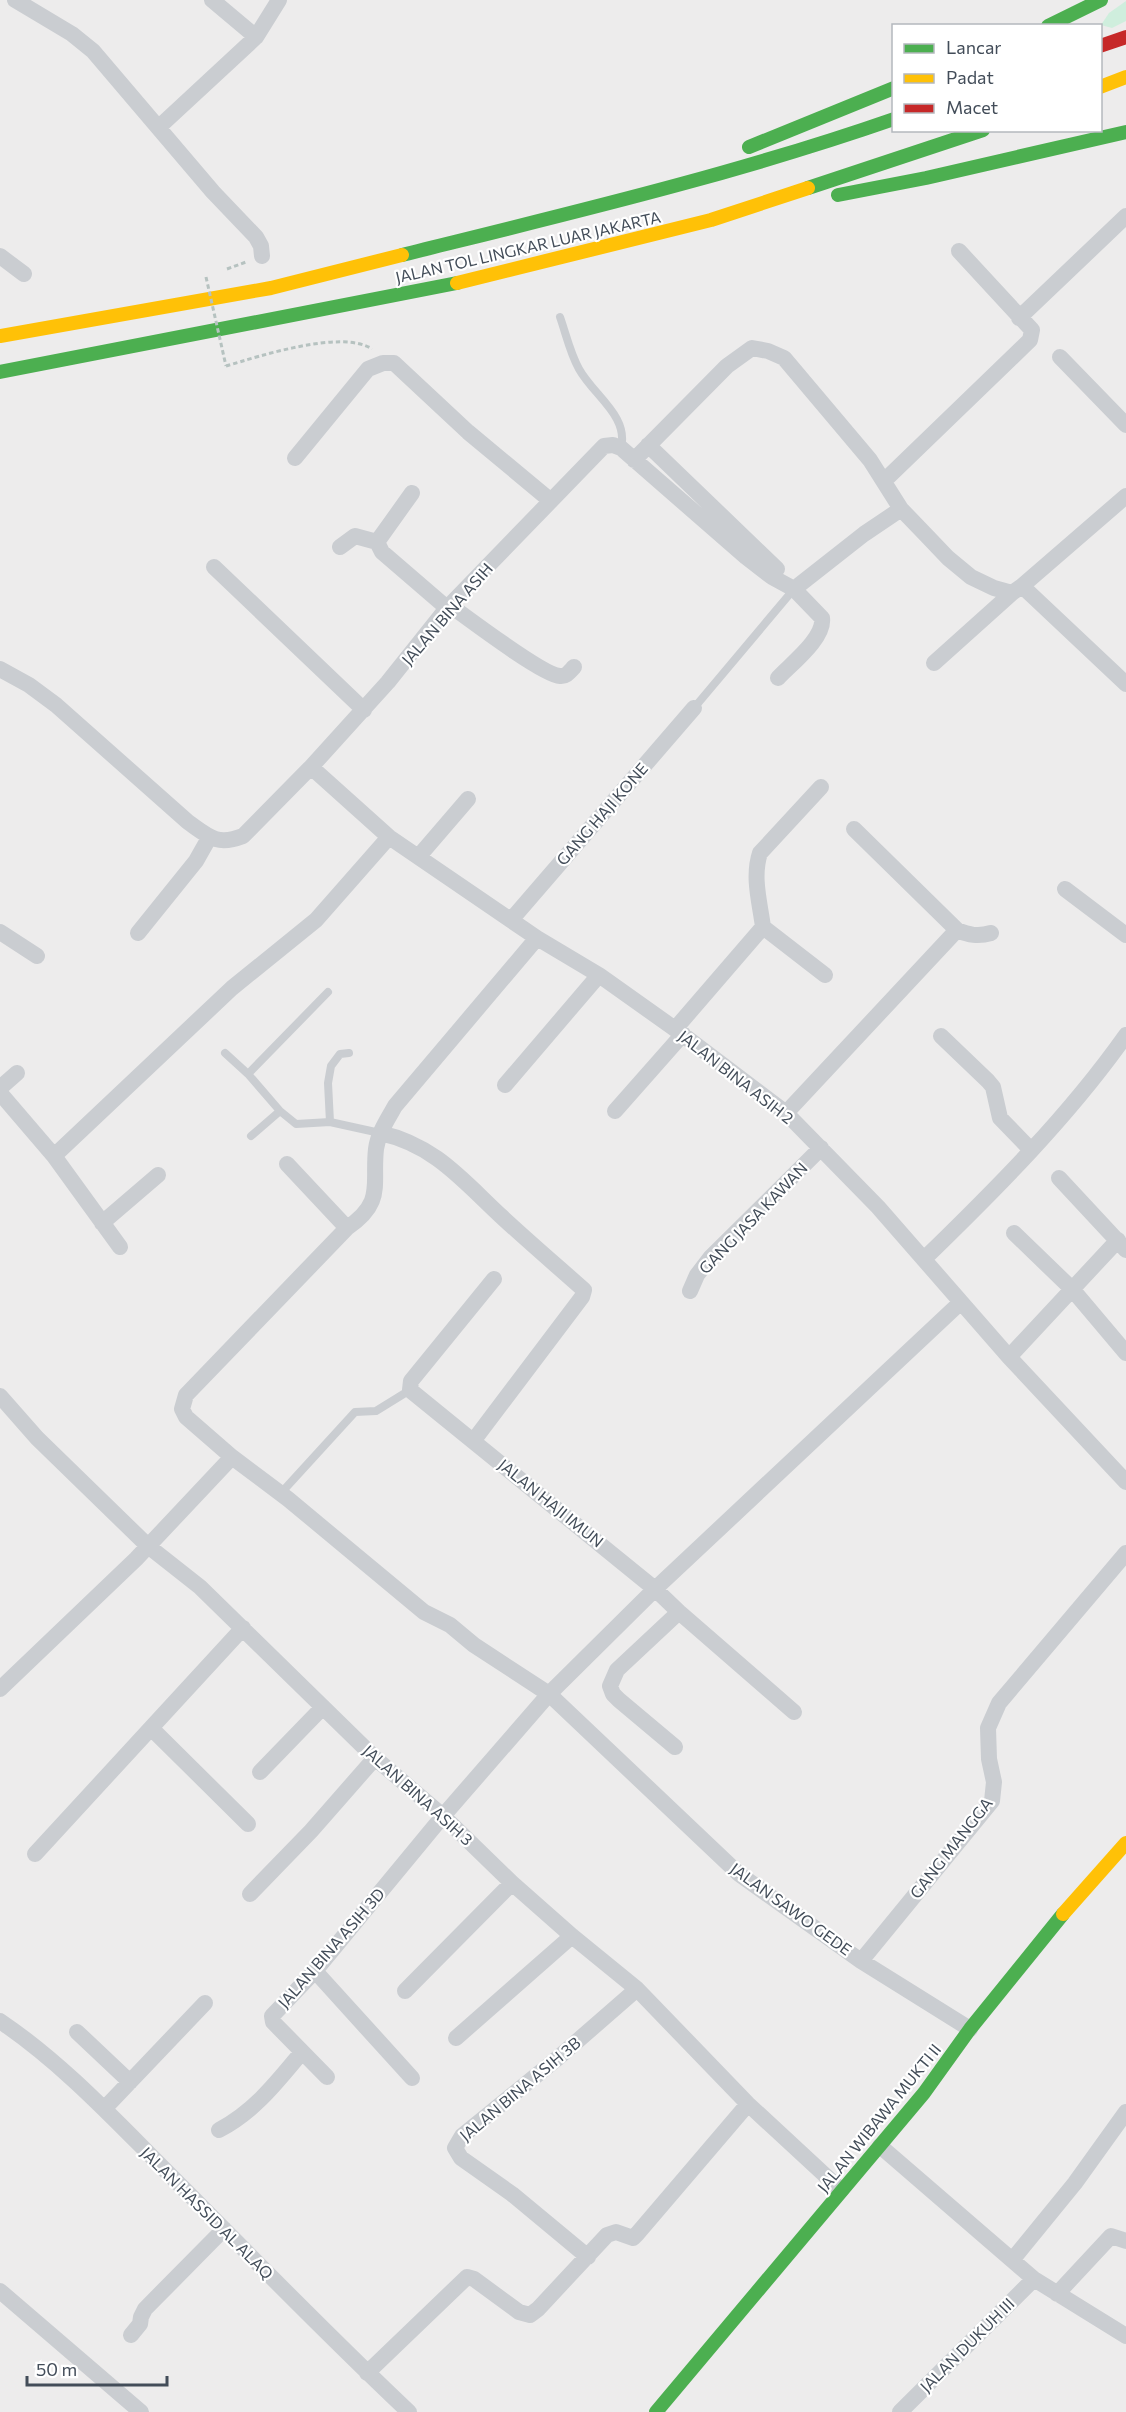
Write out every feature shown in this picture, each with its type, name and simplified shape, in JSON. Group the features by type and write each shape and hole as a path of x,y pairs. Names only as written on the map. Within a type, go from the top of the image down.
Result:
{"main road":[{"path":"1053,24 1101,0"},
{"path":"1102,46 1126,37"},
{"path":"1102,87 1126,77"},
{"path":"654,192 765,139 892,89"},
{"name":"JALAN TOL LINGKAR LUAR JAKARTA","path":"0,336 271,288 654,192 837,139 892,120"},
{"name":"JALAN TOL LINGKAR LUAR JAKARTA","path":"0,372 459,283 711,220 977,132"},
{"path":"711,220 926,178 1126,132"},
{"name":"JALAN WIBAWA MUKTI II","path":"656,2412 924,2093 970,2029 1076,1898 1126,1844"}],"street":[{"path":"15,0 72,34 93,51 213,192 256,237 261,246 262,256"},
{"path":"212,0 256,37"},
{"path":"159,127 256,37 279,0"},
{"path":"1019,318 1126,216"},
{"path":"884,481 1030,340 1032,330 959,251"},
{"path":"0,256 24,274"},
{"path":"634,460 727,366 752,348 768,351 784,358 870,460 901,509 960,568 982,583 1017,589 1126,684"},
{"path":"1060,357 1126,425"},
{"path":"295,458 368,369 383,363 394,363 468,432 551,501"},
{"name":"JALAN BINA ASIH","path":"209,838 230,841 243,836 364,710 449,607 604,446 613,445 621,448"},
{"path":"648,445 778,571"},
{"path":"621,448 746,557 772,577 794,589 822,618 823,623 814,641 778,678"},
{"path":"377,542 412,493"},
{"path":"934,663 1126,496"},
{"path":"794,589 864,534 901,509"},
{"path":"340,547 355,536 377,542 382,552 449,607 524,657 561,677 567,675 574,667"},
{"path":"214,567 364,710"},
{"path":"0,669 29,685 56,705 209,838 196,861 138,933"},
{"name":"GANG HAJI KONE","path":"511,920 694,708"},
{"name":"JALAN BINA ASIH 2","path":"311,767 389,837 537,938 599,975 679,1031 786,1113 855,1183 1009,1357 1126,1482"},
{"path":"821,787 760,853 756,875 763,927 825,975"},
{"path":"419,856 468,799"},
{"path":"854,829 957,930 968,935 983,936 991,933"},
{"path":"54,1156 232,988 316,920 389,837"},
{"path":"1065,889 1122,926"},
{"path":"615,1111 763,927"},
{"path":"786,1113 957,930"},
{"path":"0,932 37,956"},
{"path":"474,1440 582,1297 584,1290 445,1164 404,1138 380,1133 395,1106 537,938"},
{"path":"505,1085 599,975"},
{"path":"924,1259 987,1198 1031,1150 1099,1073 1126,1035"},
{"path":"941,1036 993,1087 1000,1118 1031,1150"},
{"path":"17,1073 0,1090 54,1156 120,1247"},
{"name":"JALAN SAWO GEDE","path":"380,1133 376,1149 376,1186 370,1204 360,1219 347,1228 186,1395 182,1409 186,1417 424,1612 450,1625 474,1645 549,1694 739,1874 861,1961 970,2029"},
{"name":"GANG JASA KAWAN","path":"690,1291 697,1275 722,1246 821,1148"},
{"path":"287,1164 347,1228"},
{"path":"102,1223 158,1175"},
{"path":"1009,1357 1072,1289 1122,1245 1059,1178"},
{"path":"1014,1233 1072,1289 1126,1353"},
{"path":"410,1389 411,1381 494,1279"},
{"name":"JALAN BINA ASIH 3D","path":"327,2077 273,2022 272,2016 315,1971 443,1816 549,1694 656,1589 962,1302"},
{"name":"JALAN HAJI IMUN","path":"410,1389 656,1589 679,1612 794,1712"},
{"name":"JALAN BINA ASIH 3","path":"0,1396 37,1438 147,1546 200,1587 375,1758 443,1816 512,1883 637,1989 748,2104 841,2190"},
{"path":"0,1689 81,1613 232,1457"},
{"name":"GANG MANGGA","path":"861,1961 992,1801 994,1782 989,1759 988,1728 999,1703 1126,1553"},
{"path":"675,1747 619,1700 613,1694 610,1686 617,1670 679,1612"},
{"path":"34,1854 243,1628"},
{"path":"260,1772 323,1707"},
{"path":"151,1728 248,1824"},
{"path":"250,1894 311,1831 375,1758"},
{"path":"405,1991 512,1883"},
{"path":"456,2038 572,1936"},
{"path":"315,1971 412,2078"},
{"name":"JALAN BINA ASIH 3B","path":"588,2257 512,2194 461,2158 455,2148 462,2136 559,2057 637,1989"},
{"path":"104,2109 205,2003"},
{"name":"JALAN HASSID AL ALAQ","path":"0,2021 50,2058 104,2109 367,2373 409,2412"},
{"path":"77,2032 130,2082"},
{"path":"219,2130 240,2119 270,2092 302,2052"},
{"path":"367,2373 467,2277 474,2279 519,2312 530,2315 611,2232 633,2238 638,2234 748,2104"},
{"path":"1013,2259 1076,2183 1126,2112"},
{"path":"880,2146 1034,2279 1126,2336"},
{"path":"131,2335 140,2324 145,2309 224,2229"},
{"path":"1057,2294 1111,2236 1126,2241"},
{"name":"JALAN DUKUH III","path":"900,2412 1034,2279"},
{"path":"0,2291 141,2412"}],"lane":[{"path":"560,317 578,367 589,386 616,416 623,439 621,448"},
{"path":"694,708 794,589"},
{"path":"248,1074 328,992"},
{"path":"225,1053 248,1074 280,1111 296,1124 330,1122 380,1133"},
{"path":"330,1122 328,1083 331,1066 340,1054 349,1053"},
{"path":"251,1136 280,1111"},
{"path":"281,1493 355,1412 376,1411 410,1389"}],"path":[{"path":"217,273 262,256"},
{"path":"206,277 226,366 282,350 344,341 363,342 394,363"}],"green space":[{"path":"1126,1 1126,21 1112,28 1102,25 1109,13"}],"traffic: fast":[{"path":"1052,24 1101,0"},
{"path":"749,147 892,89"},
{"path":"402,255 711,176 892,120"},
{"path":"808,188 977,132"},
{"path":"838,195 926,178 1126,132"},
{"path":"0,372 457,283"},
{"path":"656,2412 924,2093 970,2029 1063,1914"}],"traffic: slow":[{"path":"1102,86 1126,77"},
{"path":"457,283 711,220 808,188"},
{"path":"0,336 271,288 402,255"},
{"path":"1063,1914 1126,1843"}],"traffic: jam":[{"path":"1102,45 1126,37"}]}
